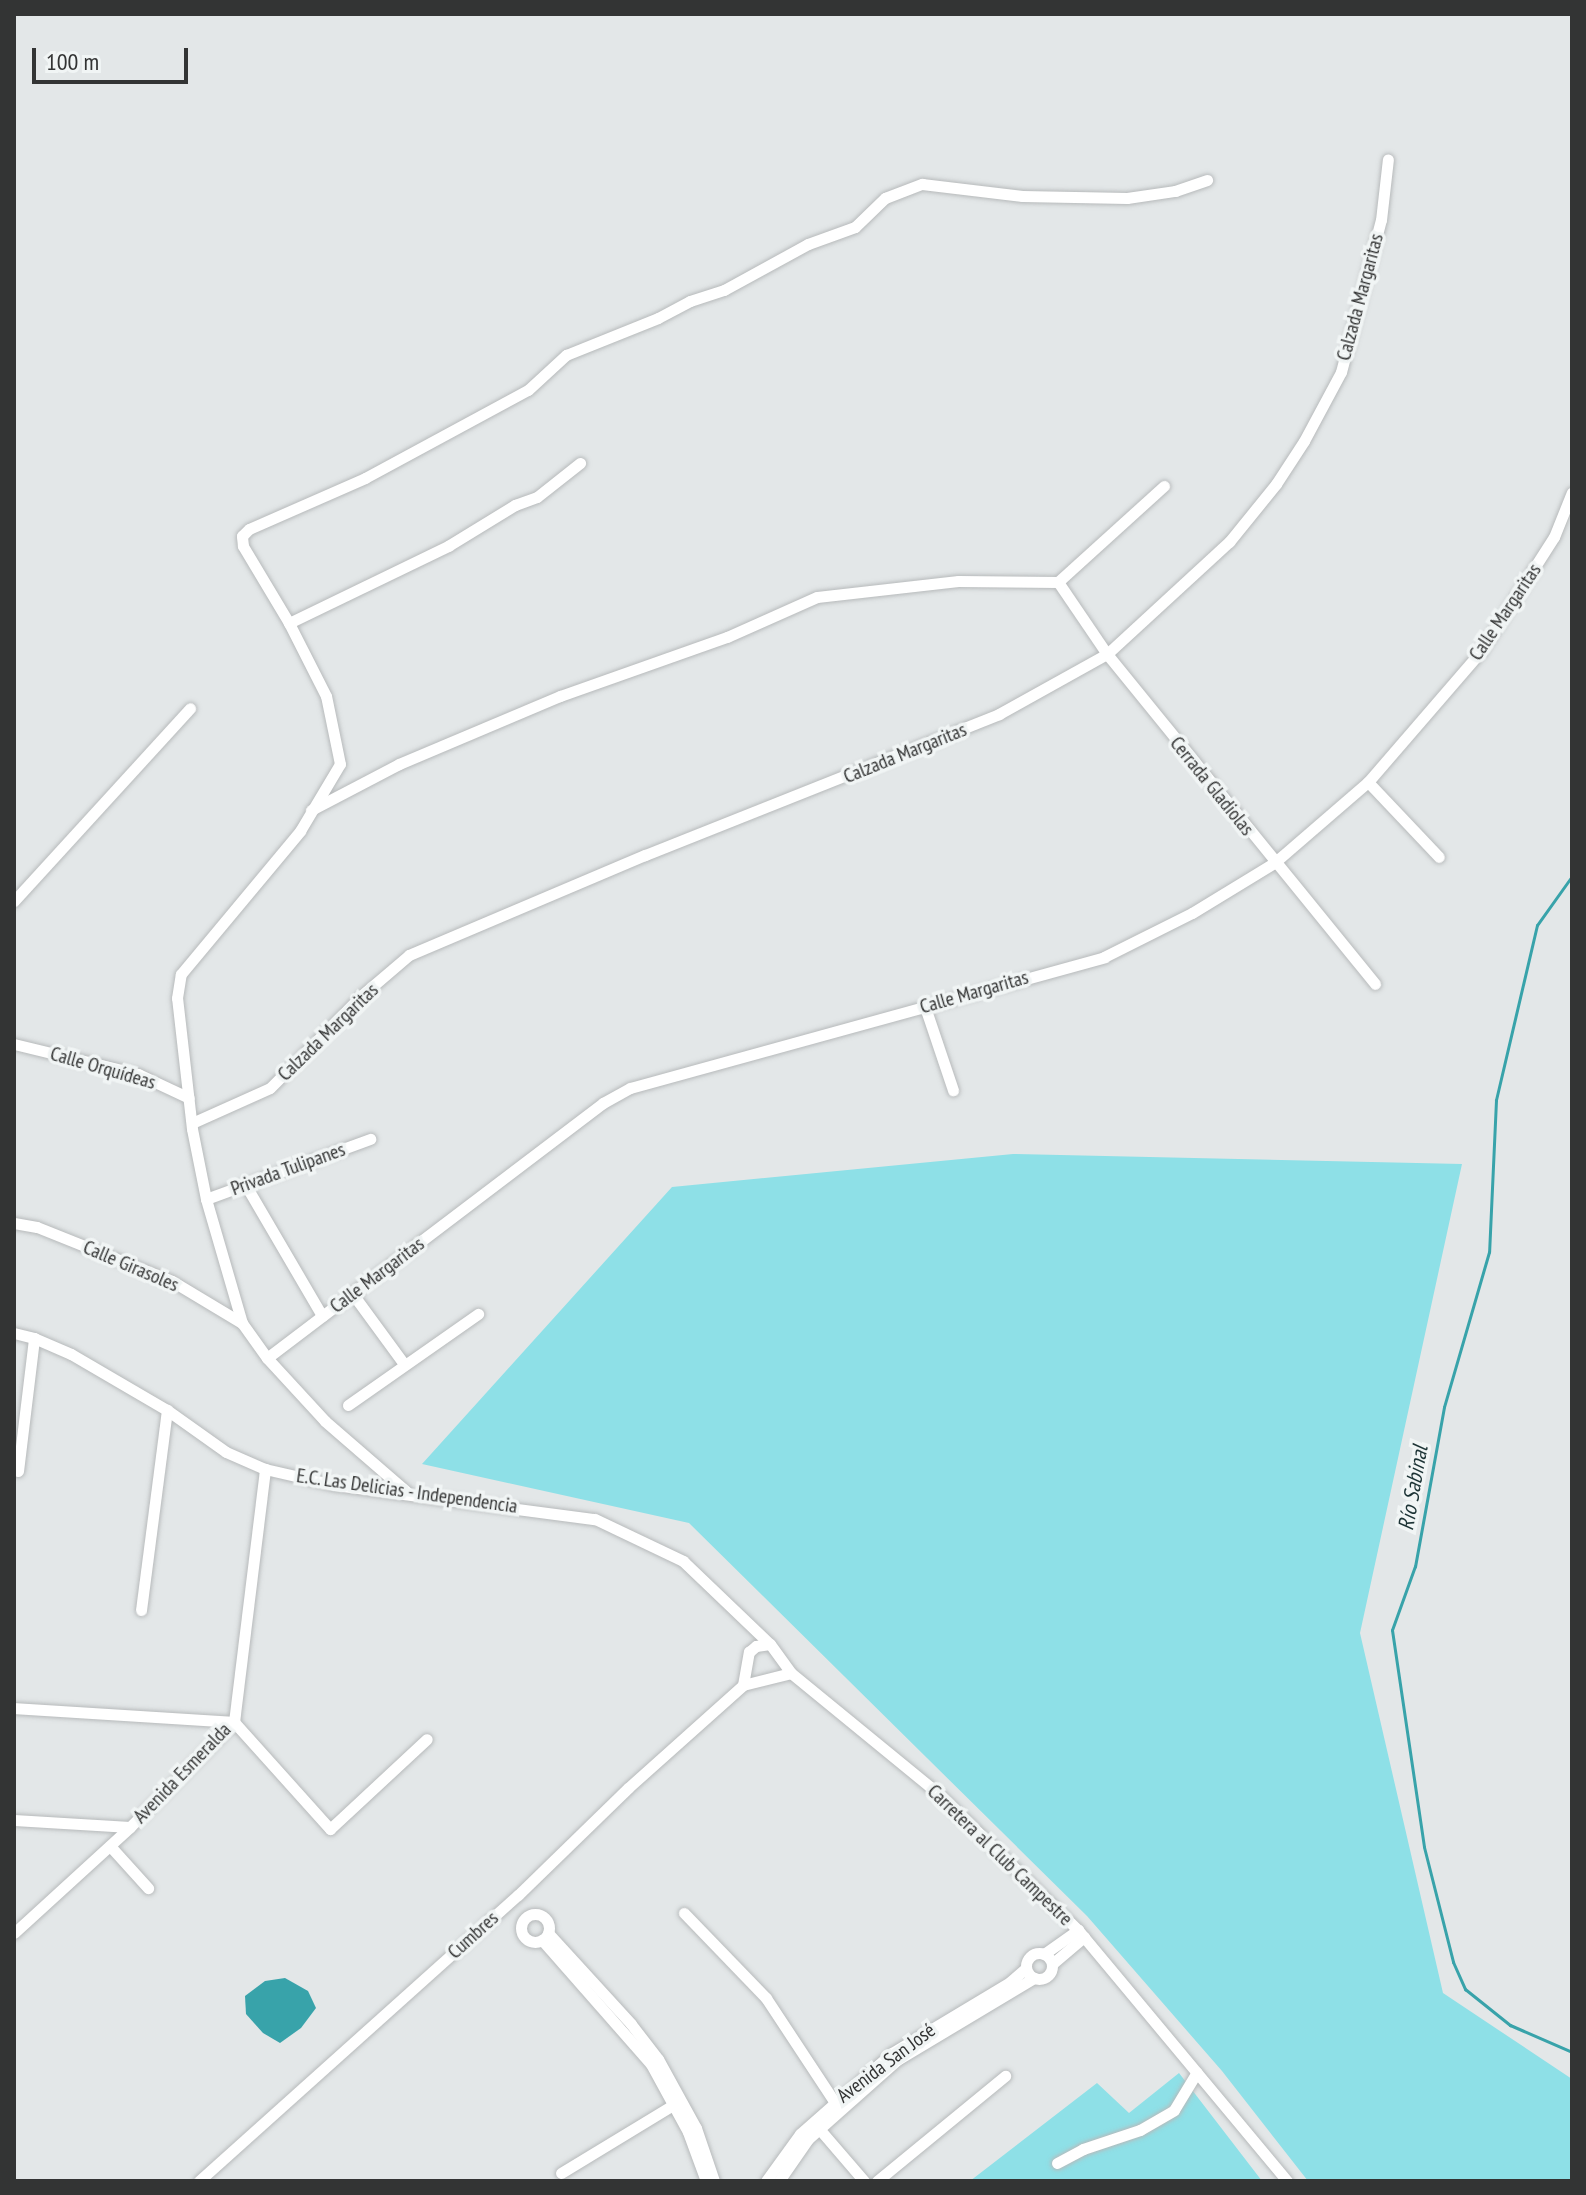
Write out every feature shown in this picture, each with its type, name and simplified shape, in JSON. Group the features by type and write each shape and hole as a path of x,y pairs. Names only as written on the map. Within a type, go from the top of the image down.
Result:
{"street":[{"name":"Calzada Margaritas","path":"192,1123 270,1088 409,955 645,855 999,714 1107,654 1229,542 1276,484 1304,441 1341,372 1381,220 1388,159"},
{"path":"408,1493 325,1421 267,1358 242,1323 206,1199 192,1123 177,998 181,974 300,831 340,764 326,696 289,623 243,546 242,536 249,529 365,478 528,390 566,355 658,318 690,301 724,290 808,244 855,227 885,198 922,184 1022,196 1127,198 1175,191 1207,180"},
{"path":"289,623 448,546 515,505 537,497 580,463"},
{"path":"310,810 399,764 547,702 727,637 817,597 958,581 1058,582 1164,486"},
{"name":"Calle Margaritas","path":"267,1358 603,1103 630,1088 1104,957 1192,913 1274,863 1368,782 1481,651 1554,537 1572,492"},
{"name":"Cerrada Gladiolas","path":"1058,582 1107,654 1375,984"},
{"path":"14,901 190,708"},
{"path":"1368,782 1439,857"},
{"path":"925,1007 953,1090"},
{"name":"Calle Orquídeas","path":"14,1044 138,1074 189,1098"},
{"name":"Privada Tulipanes","path":"206,1199 370,1139"},
{"path":"245,1184 322,1316"},
{"name":"Calle Girasoles","path":"14,1223 37,1227 172,1281 242,1323"},
{"path":"352,1293 404,1364"},
{"path":"348,1405 478,1314"},
{"name":"E.C. Las Delicias - Independencia","path":"14,1333 71,1354 167,1410 226,1452 265,1469 335,1485 595,1519 683,1561"},
{"path":"18,1471 34,1338"},
{"path":"141,1610 167,1410"},
{"name":"Avenida Esmeralda","path":"14,1933 130,1827 234,1722 265,1469"},
{"name":"Carretera al Club Campestre","path":"683,1561 770,1644 791,1673 940,1795 1081,1934 1284,2179"},
{"path":"743,1685 749,1652 756,1646 770,1644"},
{"name":"Cumbres","path":"199,2181 514,1898 628,1788 743,1685 791,1673"},
{"path":"14,1708 234,1722 330,1829 427,1739"},
{"path":"14,1820 130,1827"},
{"path":"110,1846 148,1888"},
{"path":"514,1898 529,1916 546,1919 545,1937 658,2059 714,2181"},
{"path":"684,1913 766,1998 834,2101"},
{"path":"529,1916 521,1927 524,1936 532,1941 545,1937"},
{"path":"1081,1934 1052,1964 1047,1976 1034,1978 1026,1968 1031,1955 1044,1954 1081,1934"},
{"path":"1044,1954 1052,1964"},
{"name":"Avenida San José","path":"766,2181 834,2101 892,2053 1010,1982 1026,1968"},
{"name":"Avenida San José","path":"779,2181 816,2124 897,2060 1034,1978"},
{"path":"1057,2163 1083,2149 1140,2130 1174,2110 1197,2072"},
{"path":"877,2181 1005,2076"},
{"path":"561,2173 678,2102"},
{"path":"678,2102 706,2181"},
{"path":"816,2124 864,2181"}],"shaded area":[{"path":"1013,1154 1462,1164 1360,1633 1443,1993 1572,2079 1572,2181 1308,2181 1222,2071 1087,1916 689,1523 422,1464 672,1187"},
{"path":"285,1978 308,1991 316,2008 301,2028 280,2043 263,2033 246,2014 245,1996 265,1981"},
{"path":"1179,2073 1262,2181 970,2181 1097,2083 1129,2113"}],"waterway":[{"name":"Río Sabinal","path":"1572,876 1537,925 1496,1100 1489,1252 1444,1407 1415,1566 1392,1630 1424,1847 1453,1962 1465,1989 1510,2025 1572,2052"}]}
